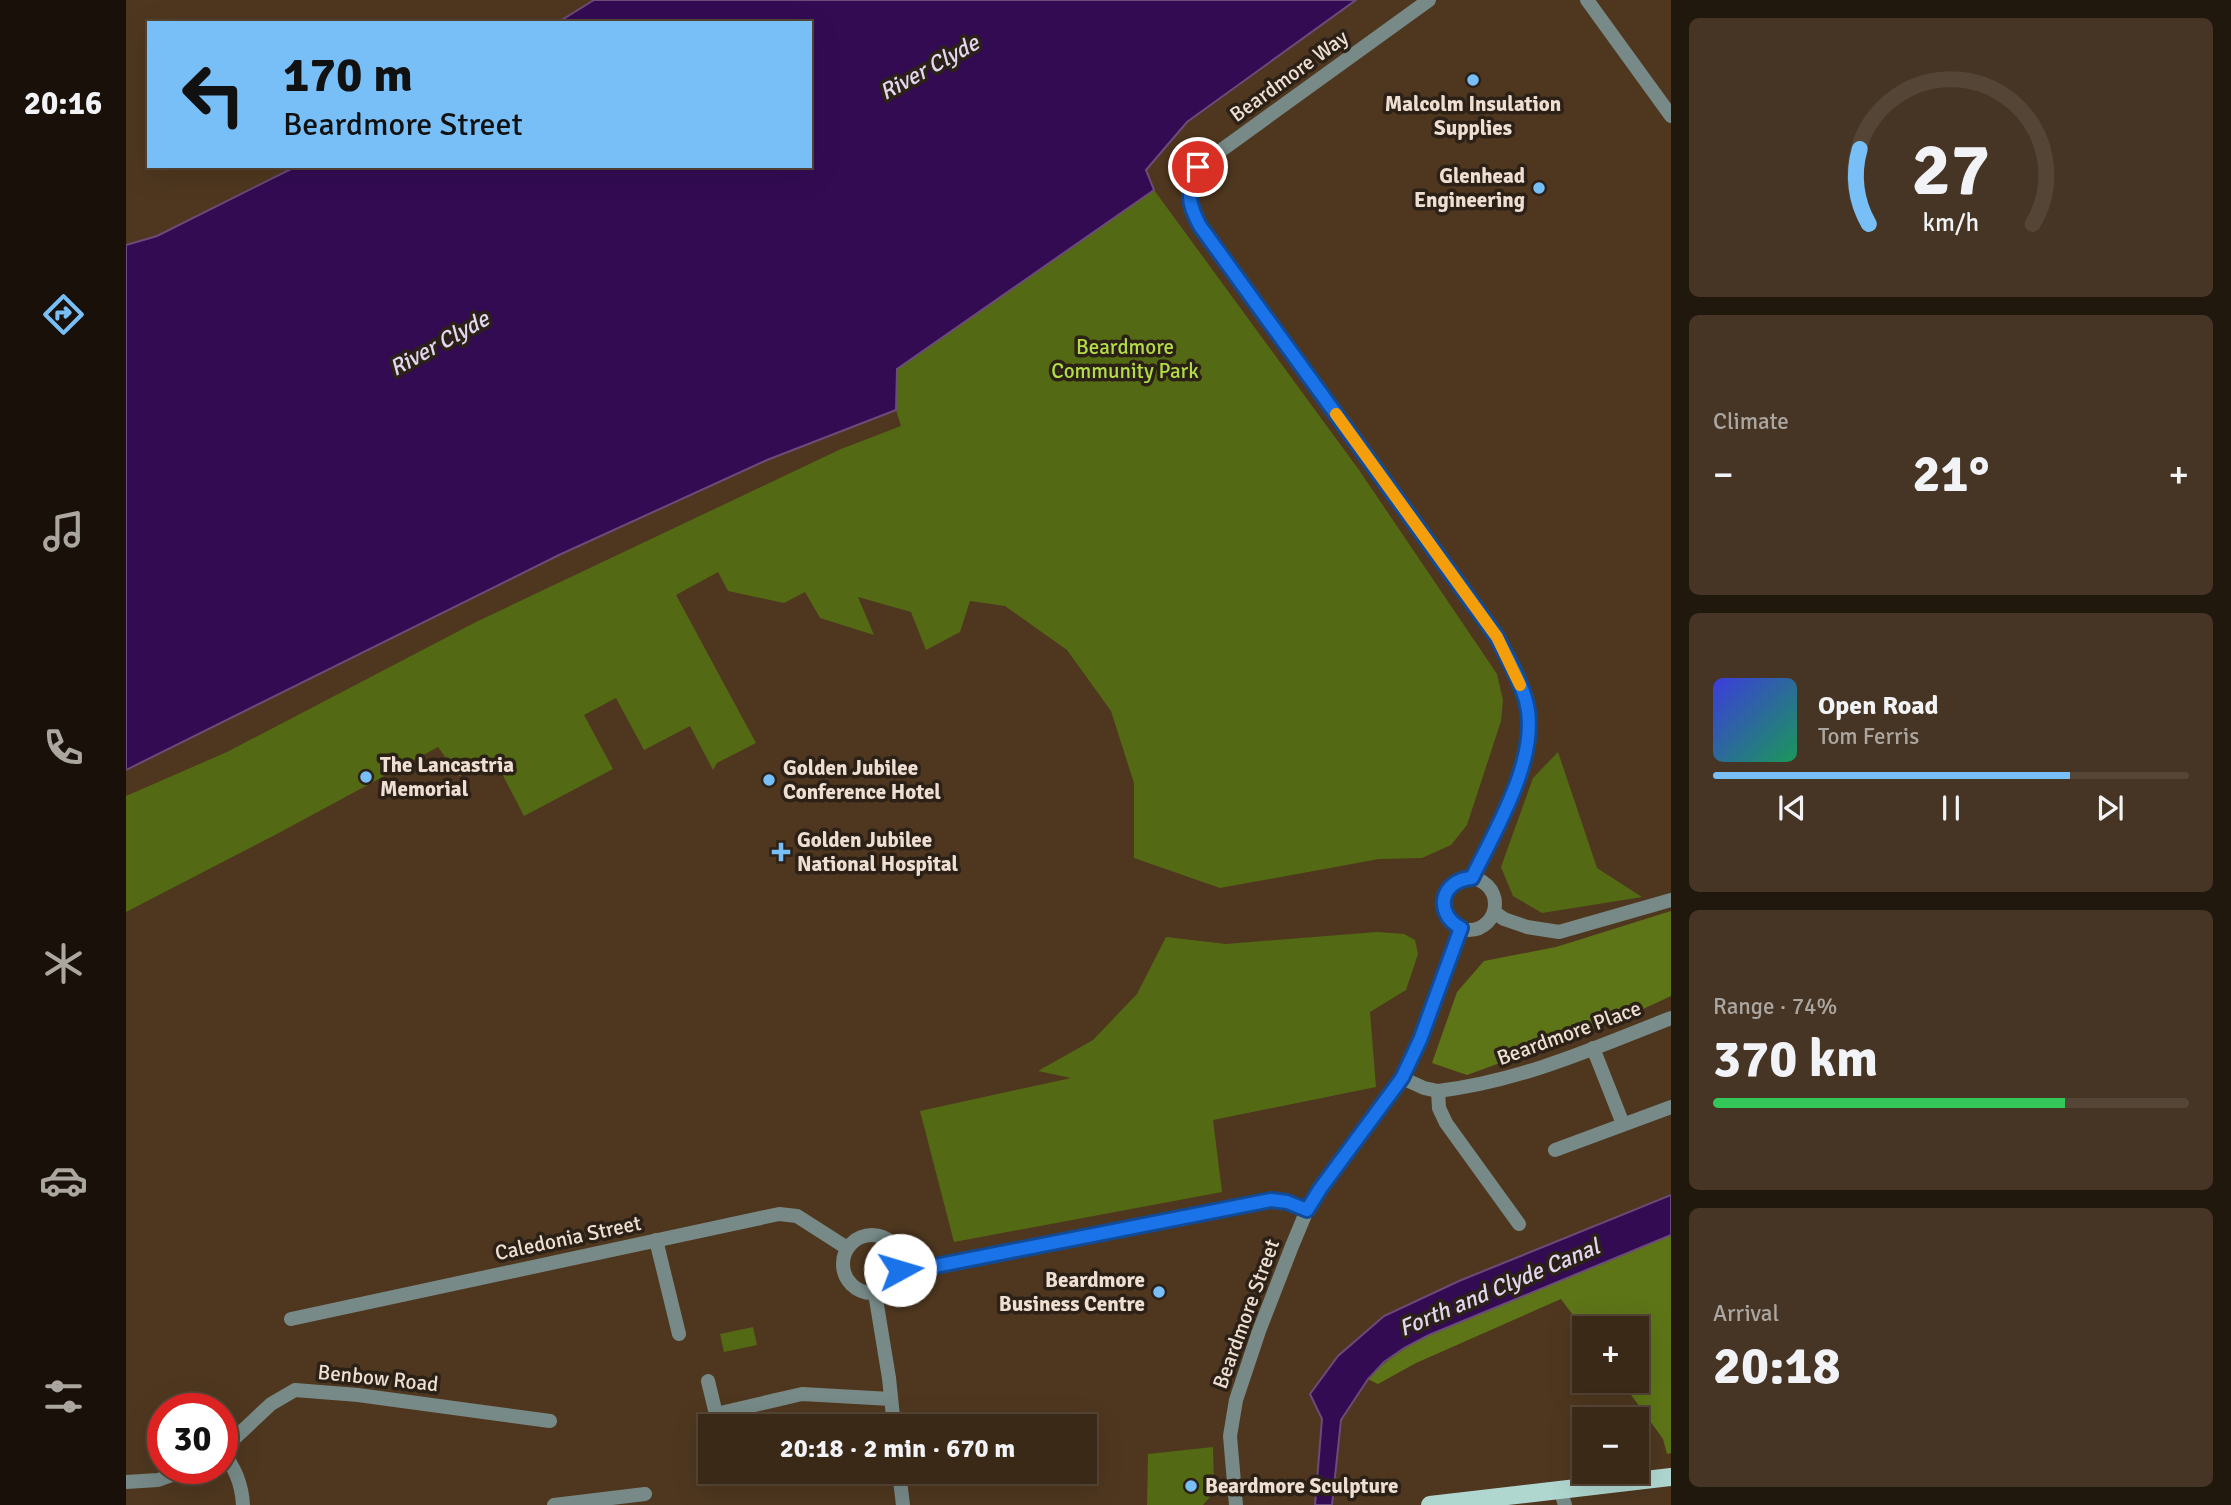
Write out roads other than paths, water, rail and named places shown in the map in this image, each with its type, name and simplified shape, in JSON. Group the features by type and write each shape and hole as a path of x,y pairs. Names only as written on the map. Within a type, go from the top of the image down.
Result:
{"main road":[{"path":"1430,1505 1562,1497 1671,1477"}],"street":[{"name":"Beardmore Way","path":"1429,0 1198,167 1190,186 1189,199 1200,226 1497,637 1516,675 1527,703 1528,738 1521,770 1508,805 1472,878"},
{"path":"1587,0 1671,116"},
{"path":"1472,878 1486,884 1491,890 1494,912 1490,919 1477,928 1461,928 1448,918 1444,901 1446,892 1457,881 1472,878"},
{"path":"1494,912 1504,919 1528,927 1559,932 1671,900"},
{"name":"Beardmore Street","path":"1236,1505 1230,1436 1236,1400 1259,1331 1307,1210 1402,1078 1413,1057 1461,928"},
{"name":"Beardmore Place","path":"1438,1091 1493,1082 1540,1069 1671,1018"},
{"path":"1593,1048 1623,1124"},
{"path":"1402,1078 1438,1091 1439,1108 1446,1123 1519,1224"},
{"path":"1555,1150 1671,1107"},
{"path":"900,1270 920,1269 1271,1200 1287,1202 1307,1210"},
{"name":"Caledonia Street","path":"291,1320 779,1214 797,1216 847,1248"},
{"path":"863,1236 883,1237 891,1242 901,1260 900,1270 892,1286 875,1293 856,1290 844,1275 843,1256 847,1248 863,1236"},
{"path":"656,1240 679,1334"},
{"path":"875,1293 893,1414"},
{"path":"708,1381 716,1414 802,1394 891,1399"},
{"name":"Benbow Road","path":"238,1436 271,1404 295,1390 358,1395 550,1421"},
{"name":"Benbow Road","path":"238,1480 242,1488 243,1505"},
{"path":"126,1482 147,1481"},
{"path":"900,1484 903,1505"},
{"path":"554,1505 645,1493"}],"water":[{"name":"River Clyde","path":"594,0 1356,0 1187,122 1146,170 1154,190 897,369 896,410 767,460 559,555 126,770 126,245 157,236 293,168 812,168 812,21 560,21"},
{"name":"Forth and Clyde Canal","path":"1671,1195 1671,1235 1429,1335 1384,1362 1368,1379 1341,1420 1332,1505 1315,1505 1322,1419 1310,1394 1338,1356 1384,1316 1459,1281"}],"place":[{"name":"Malcolm Insulation Supplies","path":"1473,80"},
{"name":"Glenhead Engineering","path":"1539,188"},
{"name":"The Lancastria Memorial","path":"366,777"},
{"name":"Golden Jubilee Conference Hotel","path":"769,780"},
{"name":"Golden Jubilee National Hospital","path":"781,852"},
{"name":"Beardmore Business Centre","path":"1159,1292"},
{"name":"Beardmore Sculpture","path":"1191,1486"}],"park label":[{"name":"Beardmore Community Park","path":"1125,359"}]}
